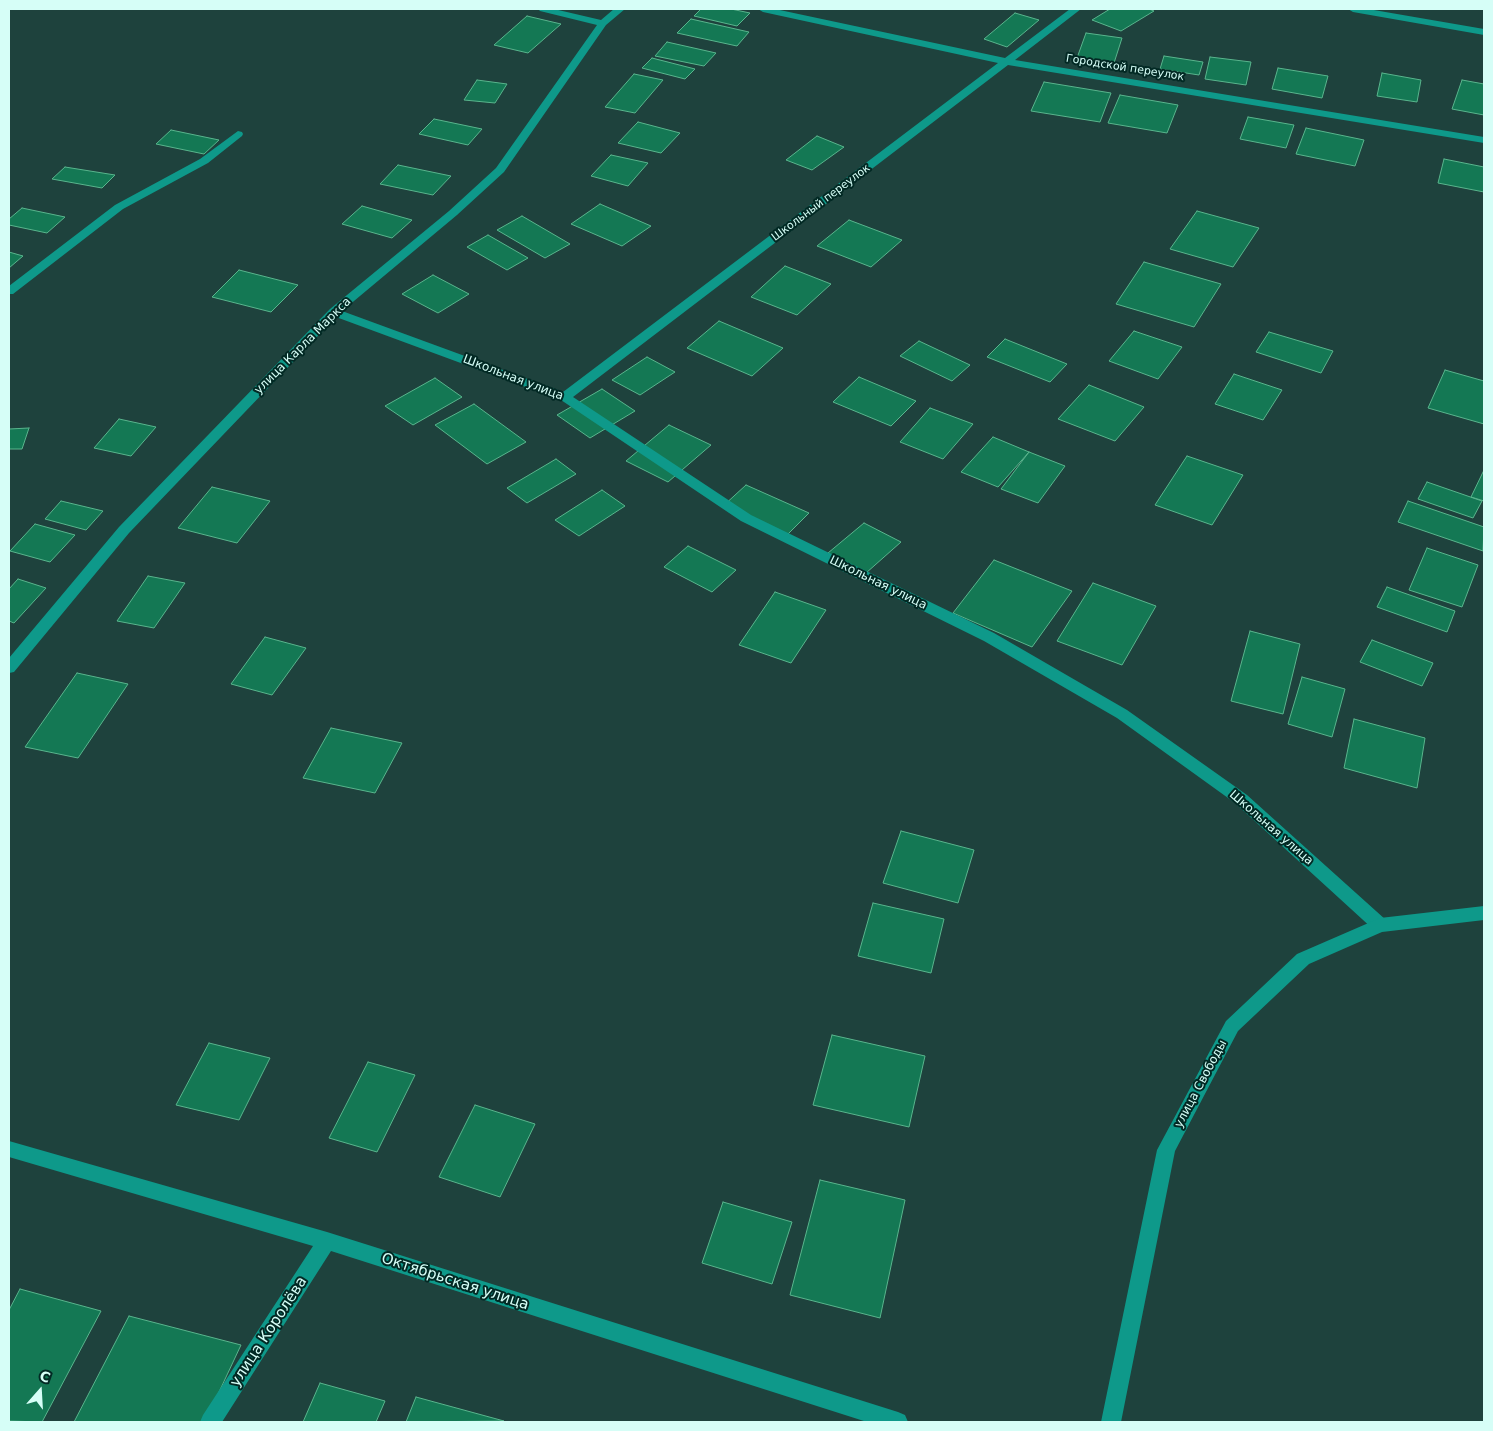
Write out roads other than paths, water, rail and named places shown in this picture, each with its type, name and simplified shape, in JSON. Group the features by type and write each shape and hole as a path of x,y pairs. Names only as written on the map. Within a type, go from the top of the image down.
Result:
{"street":[{"path":"543,9 603,22"},
{"name":"улица Карла Маркса","path":"9,668 124,530 334,312 453,213 500,170 603,22 620,9"},
{"name":"Городской переулок","path":"764,9 1007,62 1484,140"},
{"name":"Школьный переулок","path":"565,397 1076,9"},
{"path":"1353,9 1484,32"},
{"path":"9,291 119,207 204,161 238,134"},
{"name":"Школьная улица","path":"334,312 565,397 746,518 989,637 1122,714 1241,800 1380,925"},
{"name":"улица Свободы","path":"1112,1422 1166,1150 1232,1026 1302,959 1380,925 1484,913"},
{"name":"Октябрьская улица","path":"9,1149 327,1241 898,1422"},
{"name":"улица Королёва","path":"210,1422 327,1241"}]}
